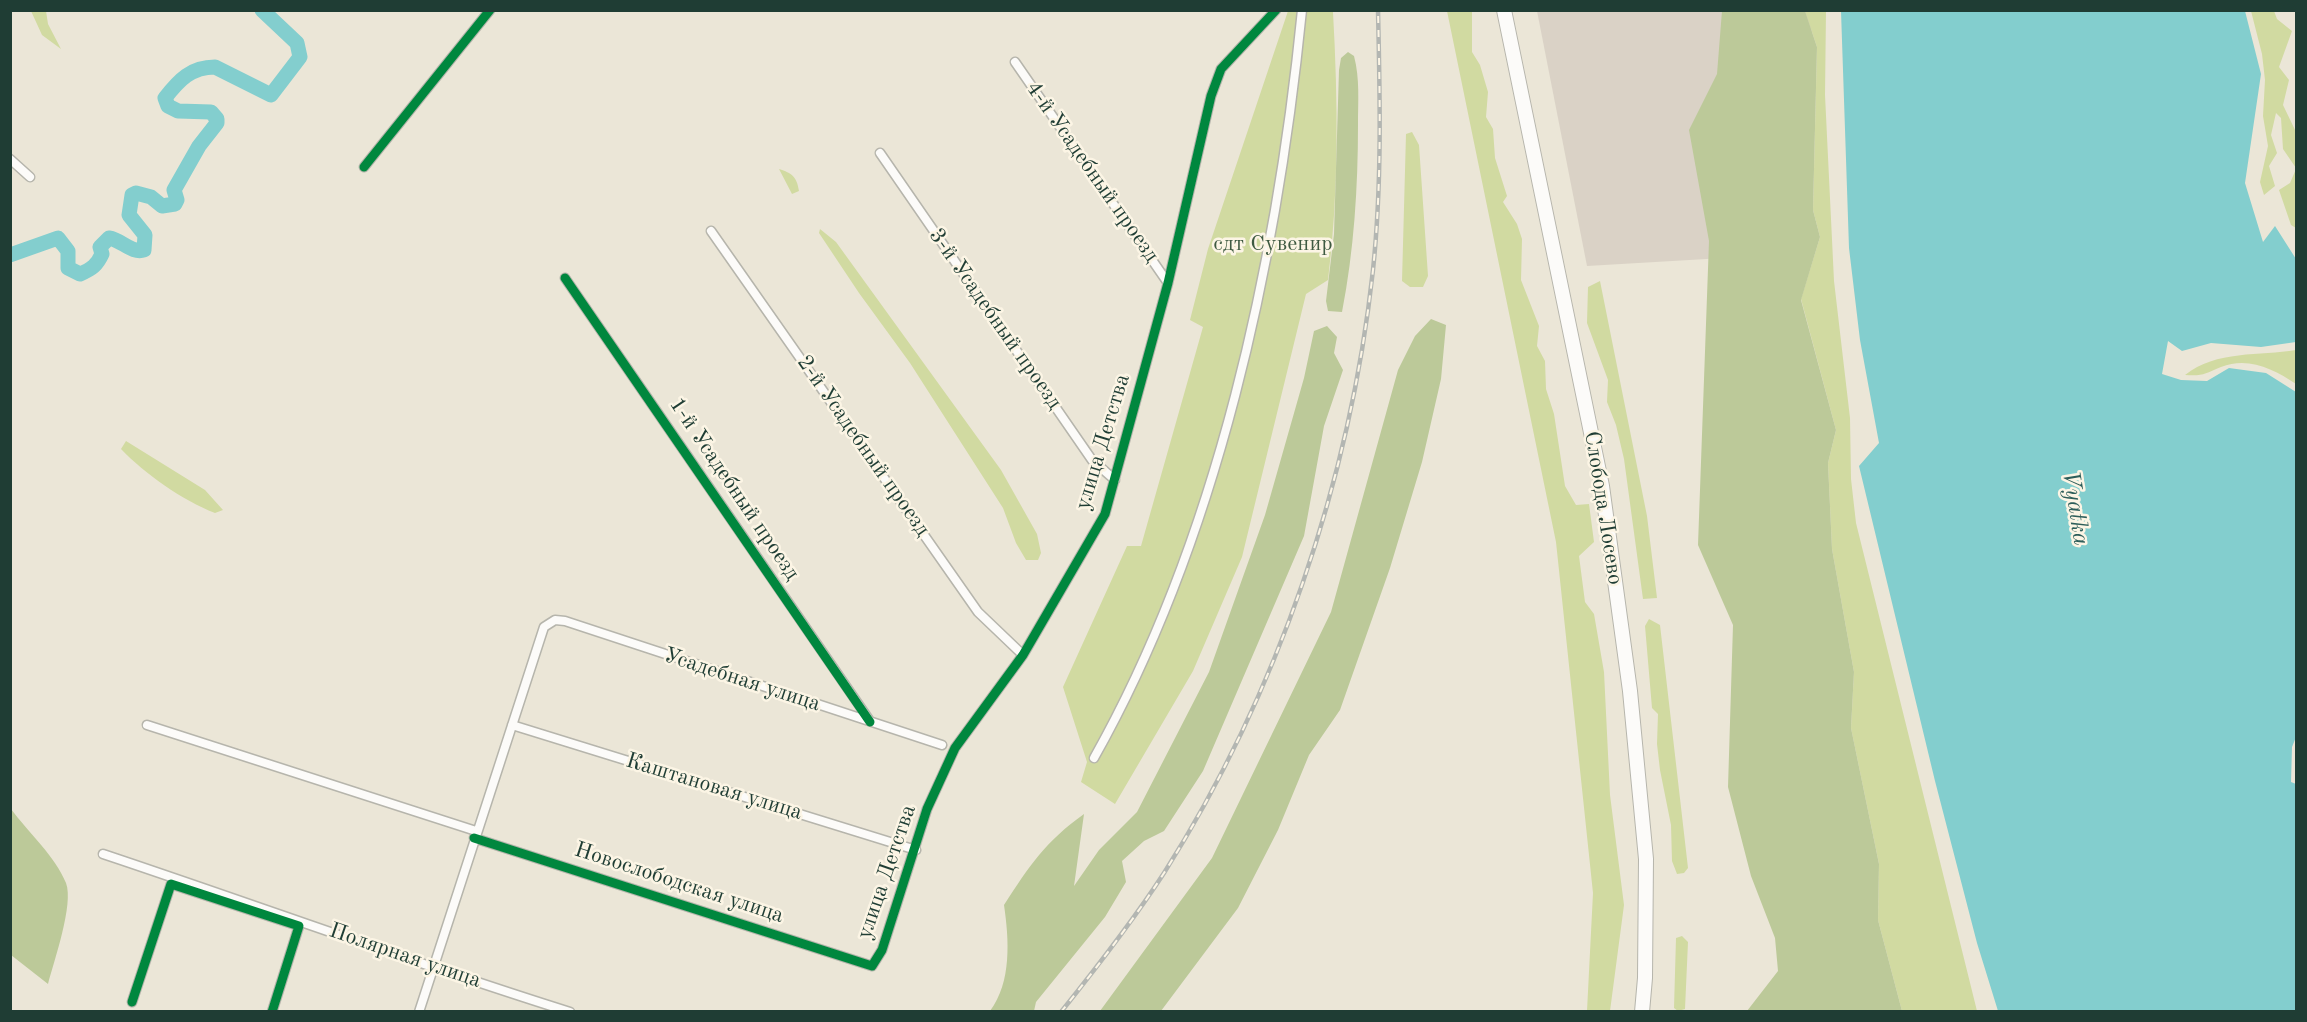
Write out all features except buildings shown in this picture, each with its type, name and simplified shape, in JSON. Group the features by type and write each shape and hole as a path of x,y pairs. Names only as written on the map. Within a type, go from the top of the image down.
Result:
{"main road":[{"name":"Слобода Лосево","path":"1504,10 1602,486 1625,657 1646,859 1645,978 1642,1011"}],"street":[{"path":"364,167 490,10"},
{"name":"улица Детства","path":"872,966 882,950 916,850 927,809 954,748 1023,655 1105,514 1168,283 1211,96 1221,69 1276,10"},
{"path":"1094,758 1172,598 1192,544 1227,424 1268,242 1302,10"},
{"name":"4-й Усадебный проезд","path":"1015,62 1168,283"},
{"name":"3-й Усадебный проезд","path":"880,153 1092,460 1115,480"},
{"path":"10,159 30,177"},
{"name":"2-й Усадебный проезд","path":"711,231 978,612 1023,655"},
{"name":"1-й Усадебный проезд","path":"565,278 870,722"},
{"name":"Усадебная улица","path":"512,725 544,627 555,620 565,621 942,745"},
{"name":"Новослободская улица","path":"147,725 872,966"},
{"path":"419,1011 512,725"},
{"name":"Каштановая улица","path":"512,725 916,850"},
{"name":"Полярная улица","path":"103,854 309,922 433,969 570,1011"},
{"name":"Полярная улица","path":"132,1002 171,884 299,926 272,1011"}],"shaded area":[{"path":"1537,11 1812,11 1809,253 1587,266"}],"green space":[{"path":"31,11 46,11 48,24 61,49 42,35"},
{"name":"сдт Сувенир","path":"1288,11 1333,12 1336,79 1336,180 1328,280 1306,294 1242,557 1193,671 1115,804 1081,782 1087,762 1063,687 1127,546 1141,546 1203,327 1190,320 1208,249"},
{"path":"1447,11 1472,11 1472,52 1480,65 1488,92 1486,117 1493,129 1495,158 1507,196 1503,202 1517,224 1522,239 1521,280 1539,326 1537,346 1545,361 1546,389 1554,414 1565,486 1576,505 1589,504 1594,542 1579,556 1585,602 1594,614 1604,672 1610,795 1624,905 1610,1011 1587,1011 1593,893 1556,542"},
{"path":"1722,11 1805,11 1817,47 1813,210 1820,237 1801,300 1836,430 1828,463 1832,549 1854,672 1851,728 1879,864 1878,920 1902,1011 1747,1011 1778,971 1775,938 1751,876 1728,787 1733,625 1698,545 1709,241 1689,130 1717,74"},
{"path":"1805,11 1826,11 1825,95 1834,281 1850,418 1851,479 1856,523 1977,1011 1902,1011 1878,920 1879,864 1851,728 1854,672 1832,549 1828,463 1836,430 1801,299 1820,237 1813,210 1817,47"},
{"path":"2251,11 2274,11 2277,19 2292,31 2279,67 2289,80 2283,105 2296,132 2296,168 2283,149 2281,118 2276,113 2271,135 2277,153 2269,166 2275,186 2264,195 2260,182 2268,146 2263,116 2265,80 2262,54"},
{"path":"1348,52 1354,56 1357,73 1358,148 1352,242 1342,312 1328,311 1326,301 1334,234 1339,70 1341,58"},
{"path":"1412,132 1419,145 1428,276 1423,287 1410,287 1402,281 1406,134"},
{"path":"779,169 793,176 799,191 792,194"},
{"path":"2296,169 2296,228 2291,225 2279,190 2290,183"},
{"path":"820,229 836,242 1001,470 1037,534 1041,553 1038,560 1026,560 1016,543 1003,508 910,363 819,233"},
{"path":"1600,281 1647,516 1657,598 1643,599 1624,459 1616,425 1607,402 1608,380 1587,323 1588,287"},
{"path":"1431,319 1446,325 1441,379 1422,462 1390,568 1340,710 1309,755 1278,830 1238,908 1161,1011 1100,1011 1212,858 1331,612 1398,370 1415,336"},
{"path":"1327,326 1337,337 1334,353 1343,370 1324,426 1304,536 1203,771 1164,831 1144,841 1122,861 1126,882 1105,917 1036,1002 1034,1011 990,1011 1002,987 1007,960 1004,905 1039,855 1059,834 1084,814 1074,886 1099,850 1137,812 1209,672 1265,515 1304,378 1314,331"},
{"path":"2296,350 2296,384 2270,369 2241,363 2231,364 2204,374 2185,375 2210,361 2239,355"},
{"path":"126,441 205,490 223,510 215,513 165,486 121,449"},
{"path":"1649,619 1660,625 1688,868 1684,873 1677,874 1672,861 1671,825 1660,770 1657,744 1658,714 1652,708 1645,626"},
{"path":"11,809 48,854 61,873 68,892 65,918 48,984 11,955"},
{"path":"1682,936 1688,942 1685,1009 1678,1011 1674,1008 1676,938"}],"water":[{"name":"Vyatka","path":"1841,11 2245,11 2261,74 2245,183 2263,242 2275,226 2296,259 2296,342 2261,347 2211,343 2182,351 2168,341 2162,374 2181,380 2207,381 2229,368 2266,373 2296,392 2296,737 2292,747 2291,782 2296,784 2296,1011 1998,1011 1977,943 1935,781 1859,466 1879,443 1860,340 1849,248"}],"waterway":[{"path":"10,255 58,238 68,251 68,268 80,274 96,264 102,254 100,247 109,238 135,250 144,250 145,235 129,215 132,195 136,193 151,197 162,206 175,204 177,200 174,190 199,146 217,123 217,119 211,112 178,111 168,106 165,98 181,80 192,72 215,67 271,95 300,57 297,43 262,10"}],"railway":[{"path":"1061,1012 1140,909 1205,804 1242,733 1303,583 1327,506 1347,428 1362,349 1373,270 1379,173 1378,10"}],"cycle path":[{"path":"364,167 490,10"},
{"path":"474,838 872,966 882,950 927,809 955,748 1023,655 1105,514 1168,283 1211,96 1221,69 1276,10"},
{"path":"565,278 870,722"},
{"path":"132,1002 171,884 299,926 272,1012"}]}
